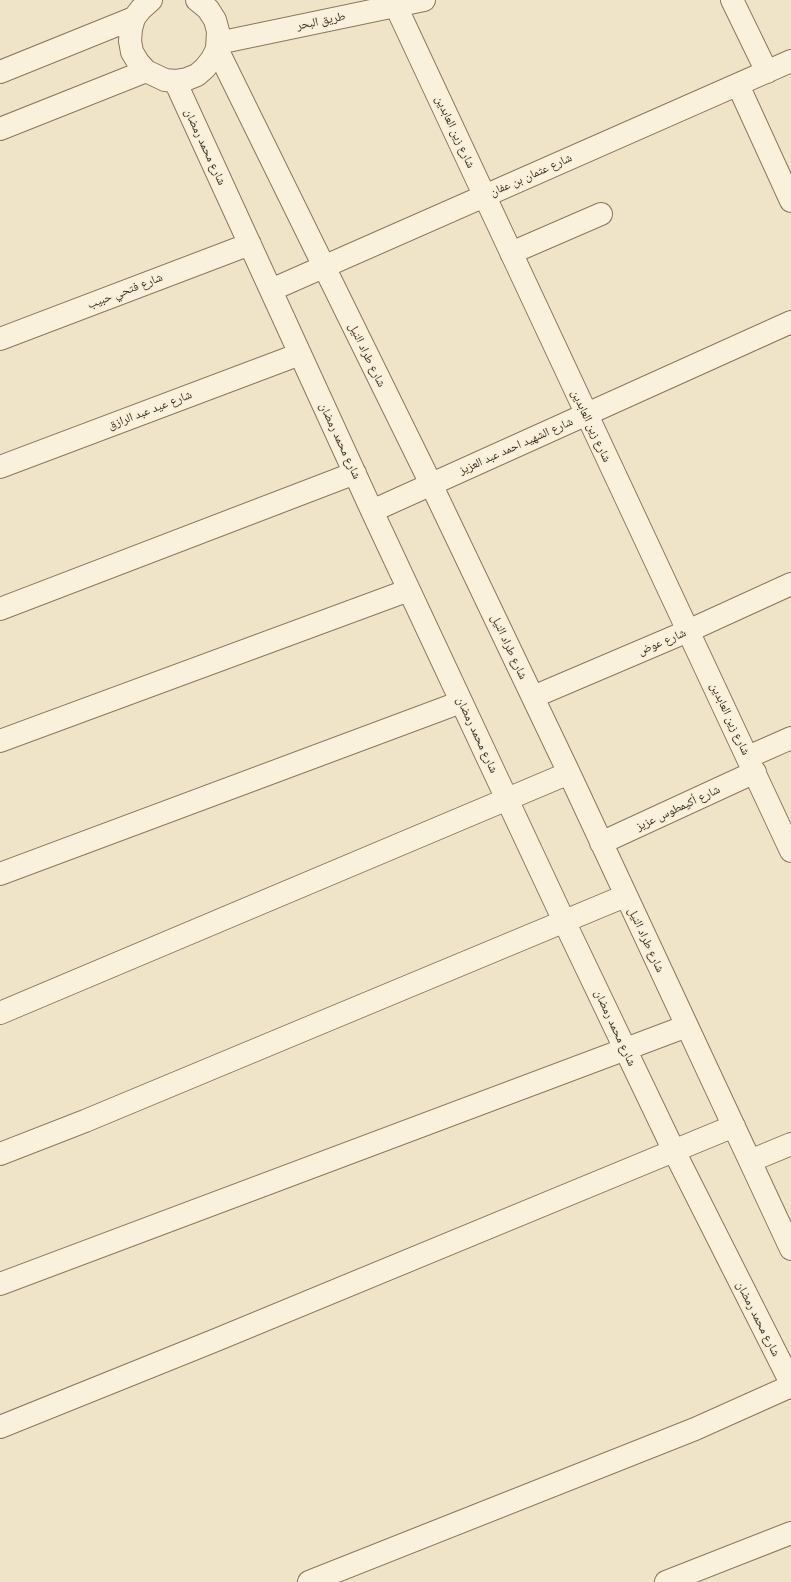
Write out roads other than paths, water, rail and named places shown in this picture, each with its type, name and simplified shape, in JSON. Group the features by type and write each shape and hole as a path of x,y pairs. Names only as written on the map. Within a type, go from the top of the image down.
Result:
{"street":[{"path":"151,0 134,18 130,41 132,52 146,71 165,80 175,81 187,79 197,75 212,59 217,46 218,31 215,20 200,0"},
{"name":"طريق البحر","path":"217,46 394,3 424,0"},
{"path":"732,0 767,72"},
{"name":"شارع زين العابدين","path":"394,3 791,851"},
{"path":"4,66 134,18"},
{"name":"شارع طراد النيل","path":"217,46 431,484 569,773 625,896 791,1249"},
{"name":"شارع عثمان بن عفان","path":"271,290 791,61"},
{"path":"0,129 146,71"},
{"name":"شارع محمد رمضان","path":"175,81 372,511 625,1050 674,1151 791,1383"},
{"path":"738,85 791,201"},
{"path":"511,253 601,214"},
{"name":"شارع فتحي حبيب","path":"0,339 250,244"},
{"name":"شارع الشهيد احمد عبد العزيز","path":"372,511 791,322"},
{"name":"شارع عيد عبد الرازق","path":"0,467 300,354"},
{"path":"0,608 355,473"},
{"name":"شارع عوض","path":"532,697 688,631 791,584"},
{"path":"0,740 409,590"},
{"path":"0,874 461,702"},
{"name":"شارع أكيمطوس عزيز","path":"601,843 751,764 791,738"},
{"path":"0,1013 569,773"},
{"path":"0,1154 85,1121 625,896"},
{"path":"0,1284 687,1026"},
{"path":"0,1427 734,1126"},
{"path":"750,1161 791,1144"},
{"path":"309,1582 695,1429 791,1386"},
{"path":"666,1582 791,1533"}]}
